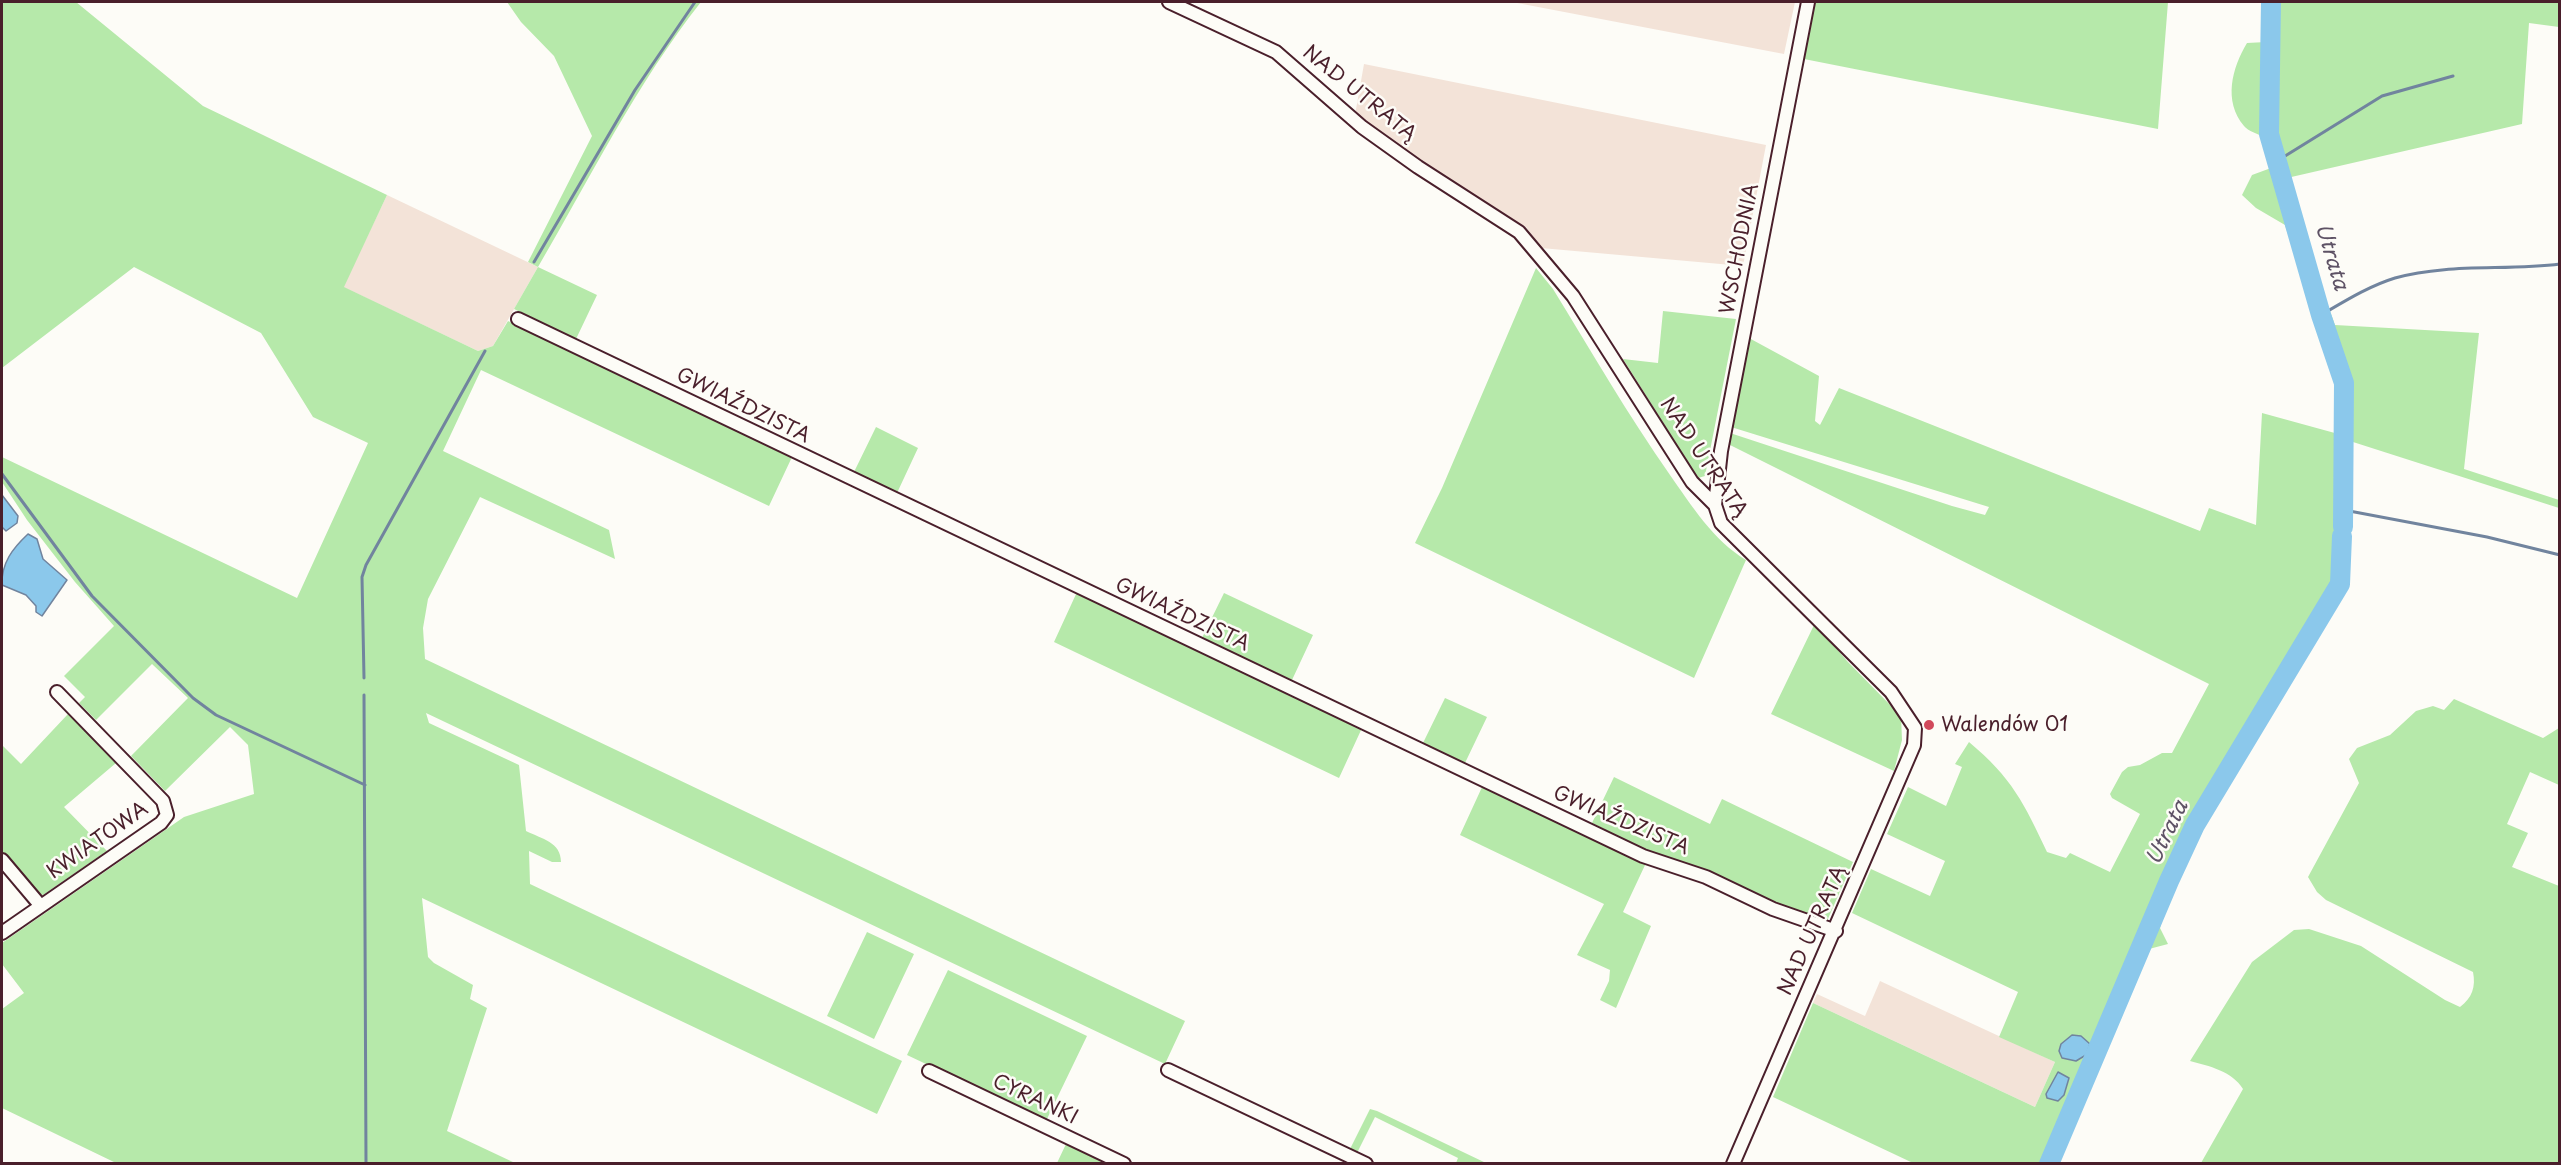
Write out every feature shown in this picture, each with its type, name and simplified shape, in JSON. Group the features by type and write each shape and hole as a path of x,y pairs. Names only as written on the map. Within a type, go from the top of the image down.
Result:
{"street":[{"name":"NAD UTRATĄ","path":"1169,2 1276,52 1362,127 1418,167 1519,232 1573,296 1692,482 1714,505 1720,523 1891,692 1915,728 1914,745 1836,931 1733,1164"},
{"name":"WSCHODNIA","path":"1714,505 1721,451 1808,2"},
{"name":"GWIAŹDZISTA","path":"518,319 1643,856 1706,877 1773,909 1836,931"},
{"name":"KWIATOWA","path":"2,933 161,823 167,815 163,801 57,692"},
{"path":"2,860 40,905"},
{"path":"1168,1070 1366,1164"},
{"name":"CYRANKI","path":"929,1071 1124,1164"}],"shaded area":[{"path":"1512,2 1795,2 1784,54"},
{"path":"1364,64 1766,145 1743,266 1541,248 1526,227 1449,182 1355,115"},
{"path":"387,195 538,267 493,346 478,351 343,287"},
{"path":"1880,981 2055,1062 2035,1107 1813,1003 1817,994 1865,1016"}],"green space":[{"path":"2,2 76,2 203,106 387,195 344,287 478,351 493,346 508,321 792,457 769,506 481,370 443,451 609,530 615,559 480,497 428,599 423,628 425,659 1185,1021 1165,1064 426,713 429,723 519,765 526,831 554,846 558,850 561,862 552,862 529,851 530,884 902,1061 877,1114 422,898 428,957 434,963 473,985 470,999 487,1008 447,1131 515,1163 116,1163 2,1108 2,1009 24,993 2,964 2,943 184,817 254,794 248,745 230,727 165,791 131,756 188,698 152,664 96,720 79,703 85,697 64,676 114,626 75,582 27,520 2,482 2,457 297,598 368,443 313,417 261,333 134,267 2,368"},
{"path":"507,2 701,2 635,98 538,267 528,262 592,136 554,56 521,22"},
{"path":"1815,2 2168,2 2158,129 1804,59"},
{"path":"2268,2 2559,2 2559,27 2529,23 2522,124 2287,178 2304,241 2335,325 2479,333 2464,469 2559,500 2559,508 2353,442 2344,586 2201,828 2166,905 2160,928 2168,944 2149,949 2056,1163 1913,1163 1773,1097 1813,1003 2035,1107 2055,1062 1999,1037 2018,992 1852,913 1871,869 1930,896 1945,861 1887,834 1908,787 1946,806 1962,767 1955,764 1969,742 1996,767 2016,792 2047,852 2066,858 2070,853 2110,872 2140,814 2112,798 2110,794 2122,772 2128,767 2140,765 2162,753 2172,753 2209,684 1728,444 1730,433 1952,506 1985,515 1989,507 1731,427 1749,338 1819,376 1815,421 1820,425 1839,388 2200,531 2209,508 2256,525 2262,413 2342,435 2338,385 2285,225 2256,208 2242,195 2252,175 2271,168 2264,137 2244,126 2237,116 2232,95 2237,63 2247,43 2266,42"},
{"path":"538,267 597,295 576,339 514,309"},
{"path":"1536,268 1553,289 1654,452 1686,498 1713,533 1746,560 1694,678 1415,543 1442,488"},
{"path":"1663,311 1736,319 1705,476 1698,478 1623,359 1658,363"},
{"path":"876,427 918,448 897,493 854,472"},
{"path":"1077,592 1362,728 1339,778 1054,642"},
{"path":"1224,593 1313,635 1292,680 1202,638"},
{"path":"1815,623 1847,661 1901,716 1902,740 1894,771 1771,714"},
{"path":"1445,698 1487,717 1465,763 1423,743"},
{"path":"2454,699 2543,738 2559,728 2559,785 2530,772 2507,824 2528,833 2512,867 2559,886 2559,1163 2201,1163 2243,1089 2226,1074 2212,1067 2190,1061 2252,962 2294,930 2309,929 2361,946 2445,1000 2460,1007 2468,1000 2474,983 2473,972 2326,900 2317,892 2308,877 2359,783 2349,759 2357,748 2390,735 2416,711 2433,706 2444,710"},
{"path":"68,714 116,763 64,807 107,851 43,895 37,893 2,851 2,745 21,764"},
{"path":"1614,777 1710,824 1722,799 1853,862 1827,921 1802,916 1635,845 1592,823"},
{"path":"1483,785 1646,863 1623,912 1651,926 1616,1008 1600,1000 1609,981 1610,970 1577,955 1604,904 1460,835"},
{"path":"867,932 914,954 874,1039 827,1016"},
{"path":"948,970 1087,1036 1046,1121 907,1055"},
{"path":"1370,1109 1486,1163 1456,1163 1458,1158 1375,1117 1356,1155 1349,1151"},
{"path":"1066,1144 1107,1163 1057,1163"}],"water":[{"path":"2,495 18,516 17,523 6,531 2,527"},
{"path":"28,534 37,539 43,559 67,580 42,616 36,612 36,606 26,595 2,585 2,577 9,556"},
{"path":"2072,1035 2081,1036 2090,1044 2086,1055 2076,1061 2062,1058 2059,1051 2061,1044"},
{"path":"2058,1072 2069,1078 2064,1095 2058,1101 2047,1098 2046,1094"}],"waterway":[{"path":"534,262 635,90 695,2"},
{"name":"Utrata","path":"2271,2 2269,134 2321,315 2344,383 2343,527"},
{"path":"2277,161 2382,96 2453,76"},
{"path":"2321,315 2376,285 2415,273 2560,264"},
{"path":"364,678 362,577 366,565 485,351"},
{"path":"2,474 92,596 193,698 216,715 365,785"},
{"path":"2344,510 2487,537 2560,555"},
{"name":"Utrata","path":"2049,1164 2195,825 2340,584 2342,536"},
{"path":"364,695 366,1164"}],"place":[{"name":"Walendów 01","path":"1929,725"}]}
